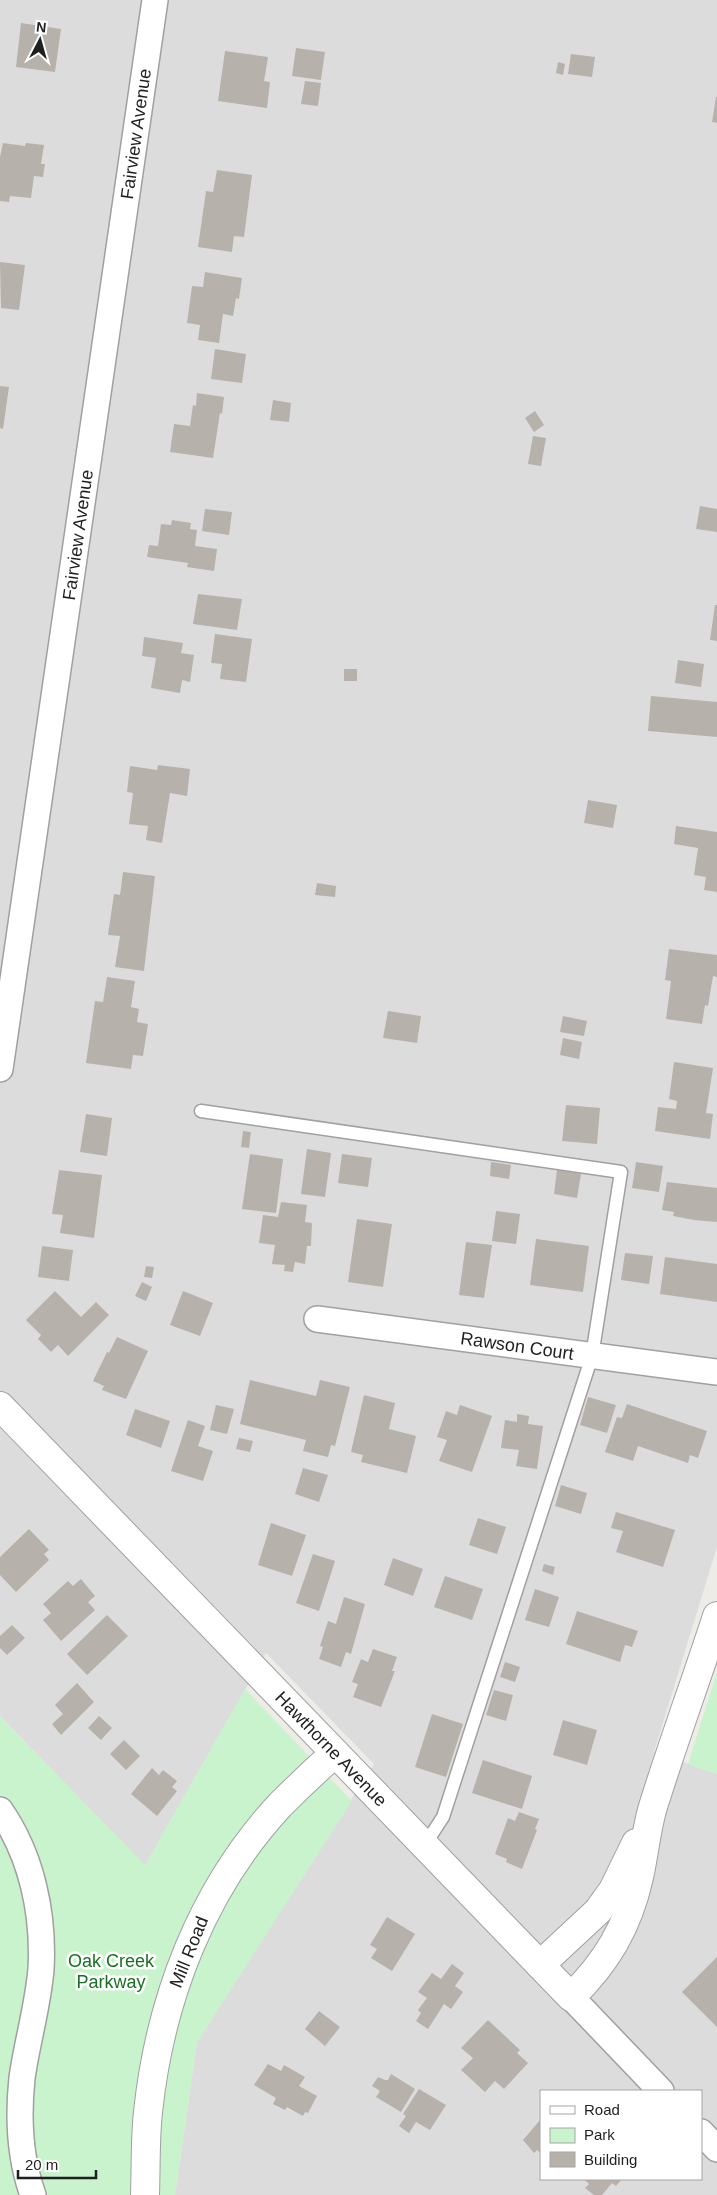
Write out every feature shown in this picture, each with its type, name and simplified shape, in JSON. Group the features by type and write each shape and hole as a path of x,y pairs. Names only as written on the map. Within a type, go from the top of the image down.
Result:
{"street":[{"name":"Fairview Avenue","path":"0,1069 155,0"},
{"name":"Rawson Court","path":"316,1319 717,1372"},
{"name":"Hawthorne Avenue","path":"0,1406 660,2090"},
{"path":"570,1998 593,1975 614,1945 624,1922 639,1878 652,1812 717,1616"},
{"name":"Mill Road","path":"144,2195 148,2113 158,2051 179,1971 191,1940 221,1885 246,1848 279,1806 335,1752"},
{"path":"0,1810 10,1824 25,1856 39,1912 40,1970 22,2078 20,2119 26,2167 33,2195"},
{"path":"540,1965 598,1912 613,1890 652,1812"},
{"path":"702,2133 717,2149"}],"lane":[{"path":"200,1111 621,1172 592,1356 443,1817 424,1846"}],"shaded area":[{"path":"0,0 717,0 717,1547 654,1752 717,1774 717,2195 175,2195 197,2042 374,1764 266,1653 145,1866 0,1716"}],"green space":[{"path":"717,1672 717,1774 688,1764"},
{"name":"Oak Creek Parkway","path":"245,1689 352,1801 197,2042 175,2195 0,2195 0,1716 145,1865"}],"building":[{"path":"21,23 61,29 55,72 16,67"},
{"path":"296,48 325,52 321,80 292,76"},
{"path":"225,51 268,57 264,81 270,82 267,108 218,101"},
{"path":"571,54 595,57 592,77 568,74"},
{"path":"558,62 565,64 563,75 556,73"},
{"path":"305,81 321,83 318,106 301,104"},
{"path":"717,97 717,123 712,122"},
{"path":"3,143 25,146 26,143 44,145 41,164 45,164 43,177 34,176 31,198 10,196 9,202 0,201 0,157"},
{"path":"217,170 252,175 244,237 234,236 232,252 198,247 206,191 213,192"},
{"path":"0,262 25,265 19,310 1,308"},
{"path":"205,272 242,278 239,299 236,298 233,316 223,314 219,343 198,340 200,325 187,323 192,286 203,287"},
{"path":"215,349 246,354 242,383 211,379"},
{"path":"0,386 9,387 3,429 0,428"},
{"path":"197,393 224,397 213,458 170,452 174,424 190,426 193,405 196,406"},
{"path":"273,400 291,403 289,422 270,420"},
{"path":"535,411 544,425 534,432 525,418"},
{"path":"533,436 546,438 541,466 528,464"},
{"path":"700,506 717,509 717,532 696,529"},
{"path":"205,509 232,512 229,535 202,531"},
{"path":"172,520 191,523 190,529 197,530 195,546 217,549 214,571 187,567 188,563 147,557 149,545 158,546 161,524 171,525"},
{"path":"198,594 242,599 237,630 193,624"},
{"path":"715,605 717,605 717,641 710,640"},
{"path":"215,634 252,639 246,682 220,679 222,664 211,663"},
{"path":"144,637 183,643 181,653 194,655 190,682 182,680 180,693 151,688 156,658 142,656"},
{"path":"678,660 704,664 701,687 675,683"},
{"path":"344,669 357,669 357,681 344,681"},
{"path":"651,696 717,702 717,737 648,731"},
{"path":"158,765 190,769 187,796 170,793 162,843 146,840 148,826 129,824 133,793 127,792 130,766 157,770"},
{"path":"588,800 617,805 613,828 584,823"},
{"path":"676,826 717,832 717,892 704,890 706,877 694,875 698,848 674,844"},
{"path":"123,872 155,876 144,971 115,967 120,936 108,935 114,894 120,895"},
{"path":"317,883 336,886 335,897 315,895"},
{"path":"669,949 717,955 717,977 713,976 708,1006 705,1005 702,1024 666,1019 671,981 665,980"},
{"path":"107,977 135,981 131,1007 139,1009 137,1022 148,1024 143,1056 133,1055 131,1069 86,1063 95,1001 103,1002"},
{"path":"388,1011 421,1016 417,1043 383,1038"},
{"path":"563,1016 587,1021 584,1036 560,1032"},
{"path":"563,1038 582,1042 579,1059 560,1055"},
{"path":"674,1062 713,1068 706,1113 713,1114 710,1139 655,1131 658,1107 676,1109 677,1101 669,1099"},
{"path":"566,1105 600,1108 597,1144 562,1141"},
{"path":"86,1114 112,1118 107,1156 80,1152"},
{"path":"243,1131 251,1132 249,1148 241,1147"},
{"path":"307,1149 331,1153 325,1197 301,1194"},
{"path":"250,1154 283,1159 276,1213 242,1209"},
{"path":"342,1154 372,1158 368,1187 338,1183"},
{"path":"491,1162 511,1165 509,1179 490,1176"},
{"path":"636,1162 663,1166 659,1192 632,1188"},
{"path":"59,1170 102,1175 94,1238 60,1233 63,1215 52,1214"},
{"path":"557,1170 581,1174 577,1198 554,1194"},
{"path":"667,1182 717,1188 717,1222 673,1216 674,1212 662,1210"},
{"path":"281,1202 307,1205 305,1222 312,1223 311,1246 307,1246 305,1264 295,1262 293,1272 284,1271 285,1265 272,1264 275,1245 259,1243 263,1215 278,1217"},
{"path":"496,1211 520,1214 516,1244 492,1241"},
{"path":"357,1219 392,1224 383,1287 348,1282"},
{"path":"536,1239 589,1246 583,1292 530,1285"},
{"path":"466,1242 492,1245 484,1298 459,1295"},
{"path":"42,1246 73,1250 69,1281 38,1277"},
{"path":"625,1253 653,1256 649,1284 621,1280"},
{"path":"665,1257 717,1264 717,1302 660,1294"},
{"path":"146,1266 154,1267 152,1278 144,1277"},
{"path":"142,1282 152,1287 146,1301 135,1296"},
{"path":"55,1291 81,1317 96,1302 109,1315 68,1356 58,1345 51,1352 38,1339 41,1335 26,1320"},
{"path":"183,1291 213,1303 200,1336 170,1325"},
{"path":"117,1337 148,1351 126,1399 102,1390 104,1386 93,1381 107,1352 109,1353"},
{"path":"250,1380 316,1396 320,1380 350,1387 335,1446 331,1445 328,1457 303,1451 306,1440 240,1424"},
{"path":"364,1395 395,1403 389,1429 416,1436 407,1473 361,1462 363,1455 351,1452"},
{"path":"588,1397 616,1405 607,1433 580,1425"},
{"path":"627,1404 707,1431 698,1458 690,1455 688,1463 638,1446 633,1461 605,1452 617,1417 622,1418"},
{"path":"216,1405 234,1409 227,1434 210,1430"},
{"path":"460,1405 492,1416 472,1472 439,1461 447,1440 437,1437 446,1411 457,1415"},
{"path":"135,1409 170,1421 161,1448 126,1435"},
{"path":"517,1414 529,1416 528,1424 543,1426 537,1469 516,1466 519,1450 501,1448 505,1420 517,1422"},
{"path":"188,1420 205,1426 198,1446 213,1451 203,1481 171,1471"},
{"path":"239,1438 253,1441 250,1452 236,1449"},
{"path":"303,1468 328,1475 319,1502 295,1494"},
{"path":"561,1485 587,1493 581,1514 555,1506"},
{"path":"616,1512 675,1530 663,1567 616,1552 623,1531 611,1528"},
{"path":"478,1518 506,1527 497,1554 469,1545"},
{"path":"271,1523 306,1535 292,1576 258,1565"},
{"path":"29,1529 49,1550 44,1554 49,1560 16,1592 0,1575 0,1557"},
{"path":"313,1554 335,1561 319,1611 296,1603"},
{"path":"393,1558 423,1569 413,1596 384,1585"},
{"path":"544,1564 555,1567 553,1575 542,1571"},
{"path":"445,1576 483,1589 472,1620 434,1607"},
{"path":"81,1579 95,1596 88,1602 95,1610 61,1641 43,1620 51,1613 43,1604 68,1581 73,1586"},
{"path":"535,1589 559,1597 549,1627 525,1620"},
{"path":"344,1597 365,1604 351,1654 346,1652 341,1667 319,1659 323,1647 320,1646 328,1621 336,1624"},
{"path":"577,1611 638,1631 632,1647 625,1645 620,1662 566,1644"},
{"path":"107,1615 128,1636 87,1675 67,1654"},
{"path":"12,1625 25,1638 7,1655 0,1648 0,1636"},
{"path":"373,1649 397,1657 392,1671 395,1671 381,1707 353,1697 358,1684 352,1682 361,1659 368,1662"},
{"path":"505,1662 520,1667 515,1682 500,1677"},
{"path":"77,1683 94,1702 61,1735 52,1724 63,1714 55,1705"},
{"path":"494,1690 513,1695 506,1721 486,1715"},
{"path":"432,1714 463,1724 446,1777 415,1767"},
{"path":"99,1716 112,1728 101,1740 88,1728"},
{"path":"563,1720 597,1730 587,1765 553,1755"},
{"path":"124,1740 140,1756 126,1770 110,1754"},
{"path":"483,1760 532,1776 522,1809 472,1793"},
{"path":"152,1768 159,1775 163,1770 177,1781 172,1787 177,1791 157,1816 131,1794"},
{"path":"519,1812 539,1819 535,1829 537,1830 522,1869 506,1862 507,1859 495,1854 508,1818 515,1821"},
{"path":"387,1917 415,1934 392,1971 371,1958 377,1949 370,1945"},
{"path":"717,1957 717,2027 682,1992"},
{"path":"452,1964 464,1973 455,1986 463,1992 451,2009 444,2004 428,2029 416,2021 421,2013 418,2010 427,1998 418,1992 432,1973 441,1979"},
{"path":"319,2011 340,2027 325,2046 305,2029"},
{"path":"488,2020 520,2050 517,2053 528,2063 504,2089 495,2081 485,2092 461,2070 473,2058 461,2048"},
{"path":"268,2064 281,2071 284,2065 305,2077 299,2086 317,2096 308,2113 305,2112 303,2116 287,2107 285,2110 273,2104 276,2098 254,2085"},
{"path":"391,2074 415,2089 401,2112 376,2097 380,2091 372,2086 378,2077 388,2080"},
{"path":"419,2089 446,2105 430,2130 416,2122 409,2133 399,2126 406,2116 403,2114"},
{"path":"540,2120 540,2152 537,2150 534,2153 523,2140"},
{"path":"585,2180 621,2180 616,2186 612,2183 602,2195 594,2195 585,2188 589,2184"}]}
